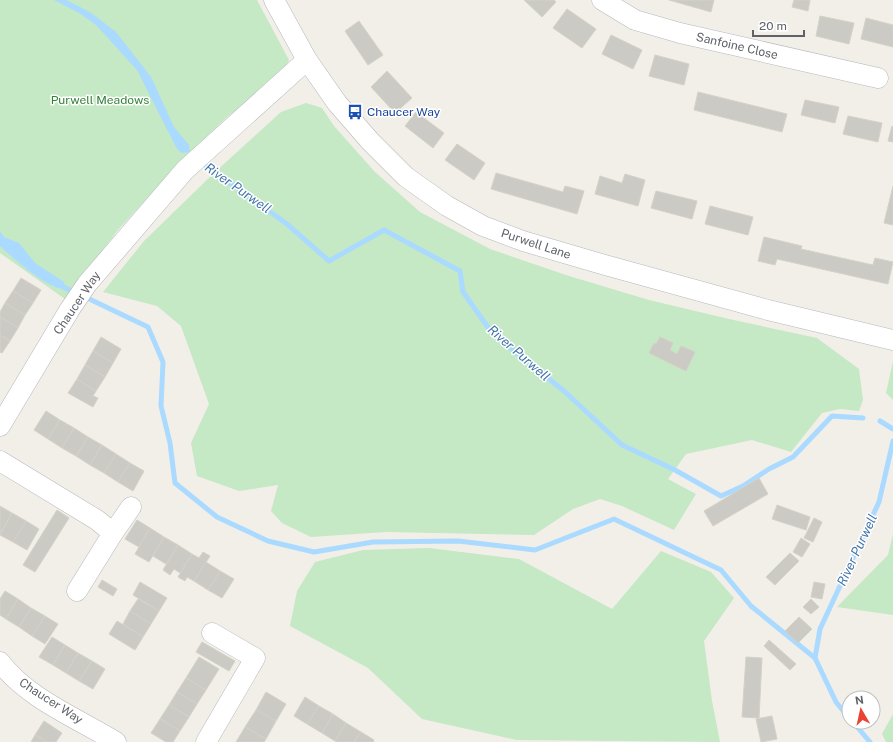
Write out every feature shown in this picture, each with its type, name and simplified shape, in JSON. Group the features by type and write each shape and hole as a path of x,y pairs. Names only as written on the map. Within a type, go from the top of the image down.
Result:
{"street":[{"name":"Purwell Lane","path":"274,0 307,60 342,108 370,142 406,177 447,206 483,226 522,241 612,267 768,310 893,340"},
{"name":"Sanfoine Close","path":"602,0 635,20 680,33 878,78"},
{"name":"Chaucer Way","path":"0,426 87,284 185,170 307,60"},
{"path":"0,461 97,520 113,533"},
{"path":"77,591 113,533 132,507"},
{"path":"206,742 255,658 212,633"},
{"name":"Chaucer Way","path":"0,662 9,674 42,699 108,740"}],"green space":[{"name":"Purwell Meadows","path":"0,0 257,0 289,60 282,74 227,117 180,162 118,230 65,299 0,253"},
{"path":"306,103 322,108 334,126 375,172 420,212 490,249 569,276 649,300 817,338 859,369 863,400 859,411 840,409 822,413 791,452 752,440 686,454 668,479 696,494 674,530 622,506 600,499 573,509 534,535 386,532 311,537 282,523 271,511 278,485 239,491 197,476 191,443 209,404 181,326 157,306 103,292 144,241 214,173 281,112"},
{"path":"893,361 893,400 886,393"},
{"path":"893,534 893,615 837,607 888,555"},
{"path":"429,548 519,559 612,609 661,551 711,572 734,598 704,641 712,701 720,742 517,740 422,719 368,668 290,626 297,591 315,562 363,550"},
{"path":"893,714 893,742 886,742 882,734"}],"water":[{"path":"54,0 66,0 90,12 116,32 151,77 174,127 189,145 190,152 181,153 176,147 137,70 96,25 79,13"},
{"path":"0,231 4,237 19,243 35,263 64,282 65,288 58,288 50,285 31,272 0,246"}],"building":[{"path":"524,0 554,0 556,2 542,17"},
{"path":"669,0 714,0 711,12"},
{"path":"794,0 810,0 808,11 792,7"},
{"path":"567,9 596,29 582,48 553,28"},
{"path":"820,16 854,23 849,44 816,36"},
{"path":"866,18 893,25 893,47 861,39"},
{"path":"359,21 383,55 368,65 345,31"},
{"path":"611,35 642,50 633,69 602,54"},
{"path":"655,55 689,64 684,85 649,76"},
{"path":"387,71 412,98 395,113 371,87"},
{"path":"698,92 787,114 782,132 694,110"},
{"path":"805,100 839,107 835,123 801,115"},
{"path":"416,112 444,133 433,148 405,126"},
{"path":"848,116 882,123 878,142 843,134"},
{"path":"892,126 893,127 893,142 888,141"},
{"path":"457,144 485,163 474,180 445,160"},
{"path":"496,173 563,192 565,186 584,191 577,214 491,189"},
{"path":"625,174 645,180 638,206 595,194 600,176 622,183"},
{"path":"893,186 893,225 884,223"},
{"path":"656,191 697,201 692,219 651,208"},
{"path":"710,206 753,217 748,235 705,224"},
{"path":"764,237 802,246 801,249 873,265 875,258 893,262 888,284 777,259 775,265 758,261"},
{"path":"21,278 41,290 33,303 13,291"},
{"path":"13,291 33,303 25,315 5,303"},
{"path":"5,303 25,315 18,328 0,317 0,312"},
{"path":"0,317 18,328 10,341 0,335"},
{"path":"0,335 10,341 2,353 0,352"},
{"path":"101,337 121,349 113,363 93,351"},
{"path":"660,337 673,343 670,350 677,354 681,346 695,352 686,371 649,353 654,343 656,344"},
{"path":"93,351 113,363 105,377 85,365"},
{"path":"85,365 105,377 96,391 77,379"},
{"path":"77,379 96,391 93,396 98,398 93,407 68,393"},
{"path":"46,411 60,420 48,439 34,430"},
{"path":"60,420 74,428 62,448 48,439"},
{"path":"74,428 88,437 76,456 62,448"},
{"path":"88,437 102,445 90,465 76,456"},
{"path":"102,445 116,454 104,473 90,465"},
{"path":"116,454 130,463 118,482 104,473"},
{"path":"130,463 144,471 133,491 118,482"},
{"path":"759,478 768,494 713,526 704,511"},
{"path":"777,505 810,517 806,530 772,519"},
{"path":"0,506 12,513 0,534"},
{"path":"57,510 69,518 35,572 23,565"},
{"path":"12,513 26,521 13,542 0,535"},
{"path":"814,518 822,522 813,542 804,538"},
{"path":"137,520 150,528 139,547 125,539"},
{"path":"26,521 39,529 27,550 13,542"},
{"path":"150,528 164,537 149,562 135,554"},
{"path":"164,537 178,545 166,564 153,556"},
{"path":"801,538 810,544 802,557 793,552"},
{"path":"178,545 192,554 180,573 174,569 170,575 163,570"},
{"path":"203,552 210,556 194,581 187,577 185,581 178,577 192,554 199,558"},
{"path":"790,553 799,561 775,585 766,577"},
{"path":"206,562 220,571 208,590 194,581"},
{"path":"220,571 234,579 222,598 208,590"},
{"path":"102,580 117,589 113,596 98,587"},
{"path":"140,582 167,598 159,611 133,595"},
{"path":"814,582 825,584 822,599 811,597"},
{"path":"5,591 18,599 6,619 0,615 0,599"},
{"path":"18,599 31,608 19,627 6,619"},
{"path":"138,599 159,611 151,624 130,611"},
{"path":"811,599 819,607 811,614 803,607"},
{"path":"31,608 45,616 32,636 19,627"},
{"path":"130,611 151,624 143,637 123,624"},
{"path":"45,616 58,624 45,644 32,636"},
{"path":"799,617 812,629 798,643 785,631"},
{"path":"117,621 143,637 135,650 109,634"},
{"path":"52,637 65,645 53,665 39,657"},
{"path":"769,640 796,664 790,670 764,646"},
{"path":"202,642 235,661 229,671 196,652"},
{"path":"65,645 78,653 66,673 53,665"},
{"path":"78,653 92,661 79,681 66,673"},
{"path":"199,657 219,669 206,690 186,678"},
{"path":"746,657 762,658 759,718 742,717"},
{"path":"92,661 105,669 93,689 79,681"},
{"path":"186,678 206,690 197,704 177,692"},
{"path":"177,692 197,704 189,717 169,705"},
{"path":"266,692 286,704 276,721 256,710"},
{"path":"305,697 319,706 307,724 294,716"},
{"path":"169,705 189,717 180,731 160,719"},
{"path":"319,706 333,714 322,733 307,724"},
{"path":"256,710 276,721 266,739 245,727"},
{"path":"333,714 346,723 335,741 322,733"},
{"path":"772,716 777,739 761,742 756,719"},
{"path":"160,719 180,731 173,742 166,742 151,733"},
{"path":"44,721 62,733 56,742 47,742 35,735"},
{"path":"346,723 361,732 354,742 335,741"},
{"path":"245,727 266,739 264,742 236,742"},
{"path":"361,732 374,740 373,742 354,742"},
{"path":"35,735 47,742 31,742"}],"waterway":[{"name":"River Purwell","path":"201,162 287,224 329,261 384,230 460,271 463,292 492,333 564,391 622,445 675,470 721,496 743,486 769,469 793,457 832,416 863,418"},
{"name":"River Purwell","path":"59,285 76,293"},
{"name":"River Purwell","path":"83,296 148,327 163,362 161,406 170,443 175,483 217,517 268,541 314,552 373,542 458,541 535,550 614,519 721,570 751,606 815,658 836,702 841,708"},
{"name":"River Purwell","path":"880,421 893,429"},
{"name":"River Purwell","path":"815,658 820,629 879,502 893,441"},
{"name":"River Purwell","path":"860,730 870,742"}],"place":[{"name":"Chaucer Way","path":"355,112"}]}
